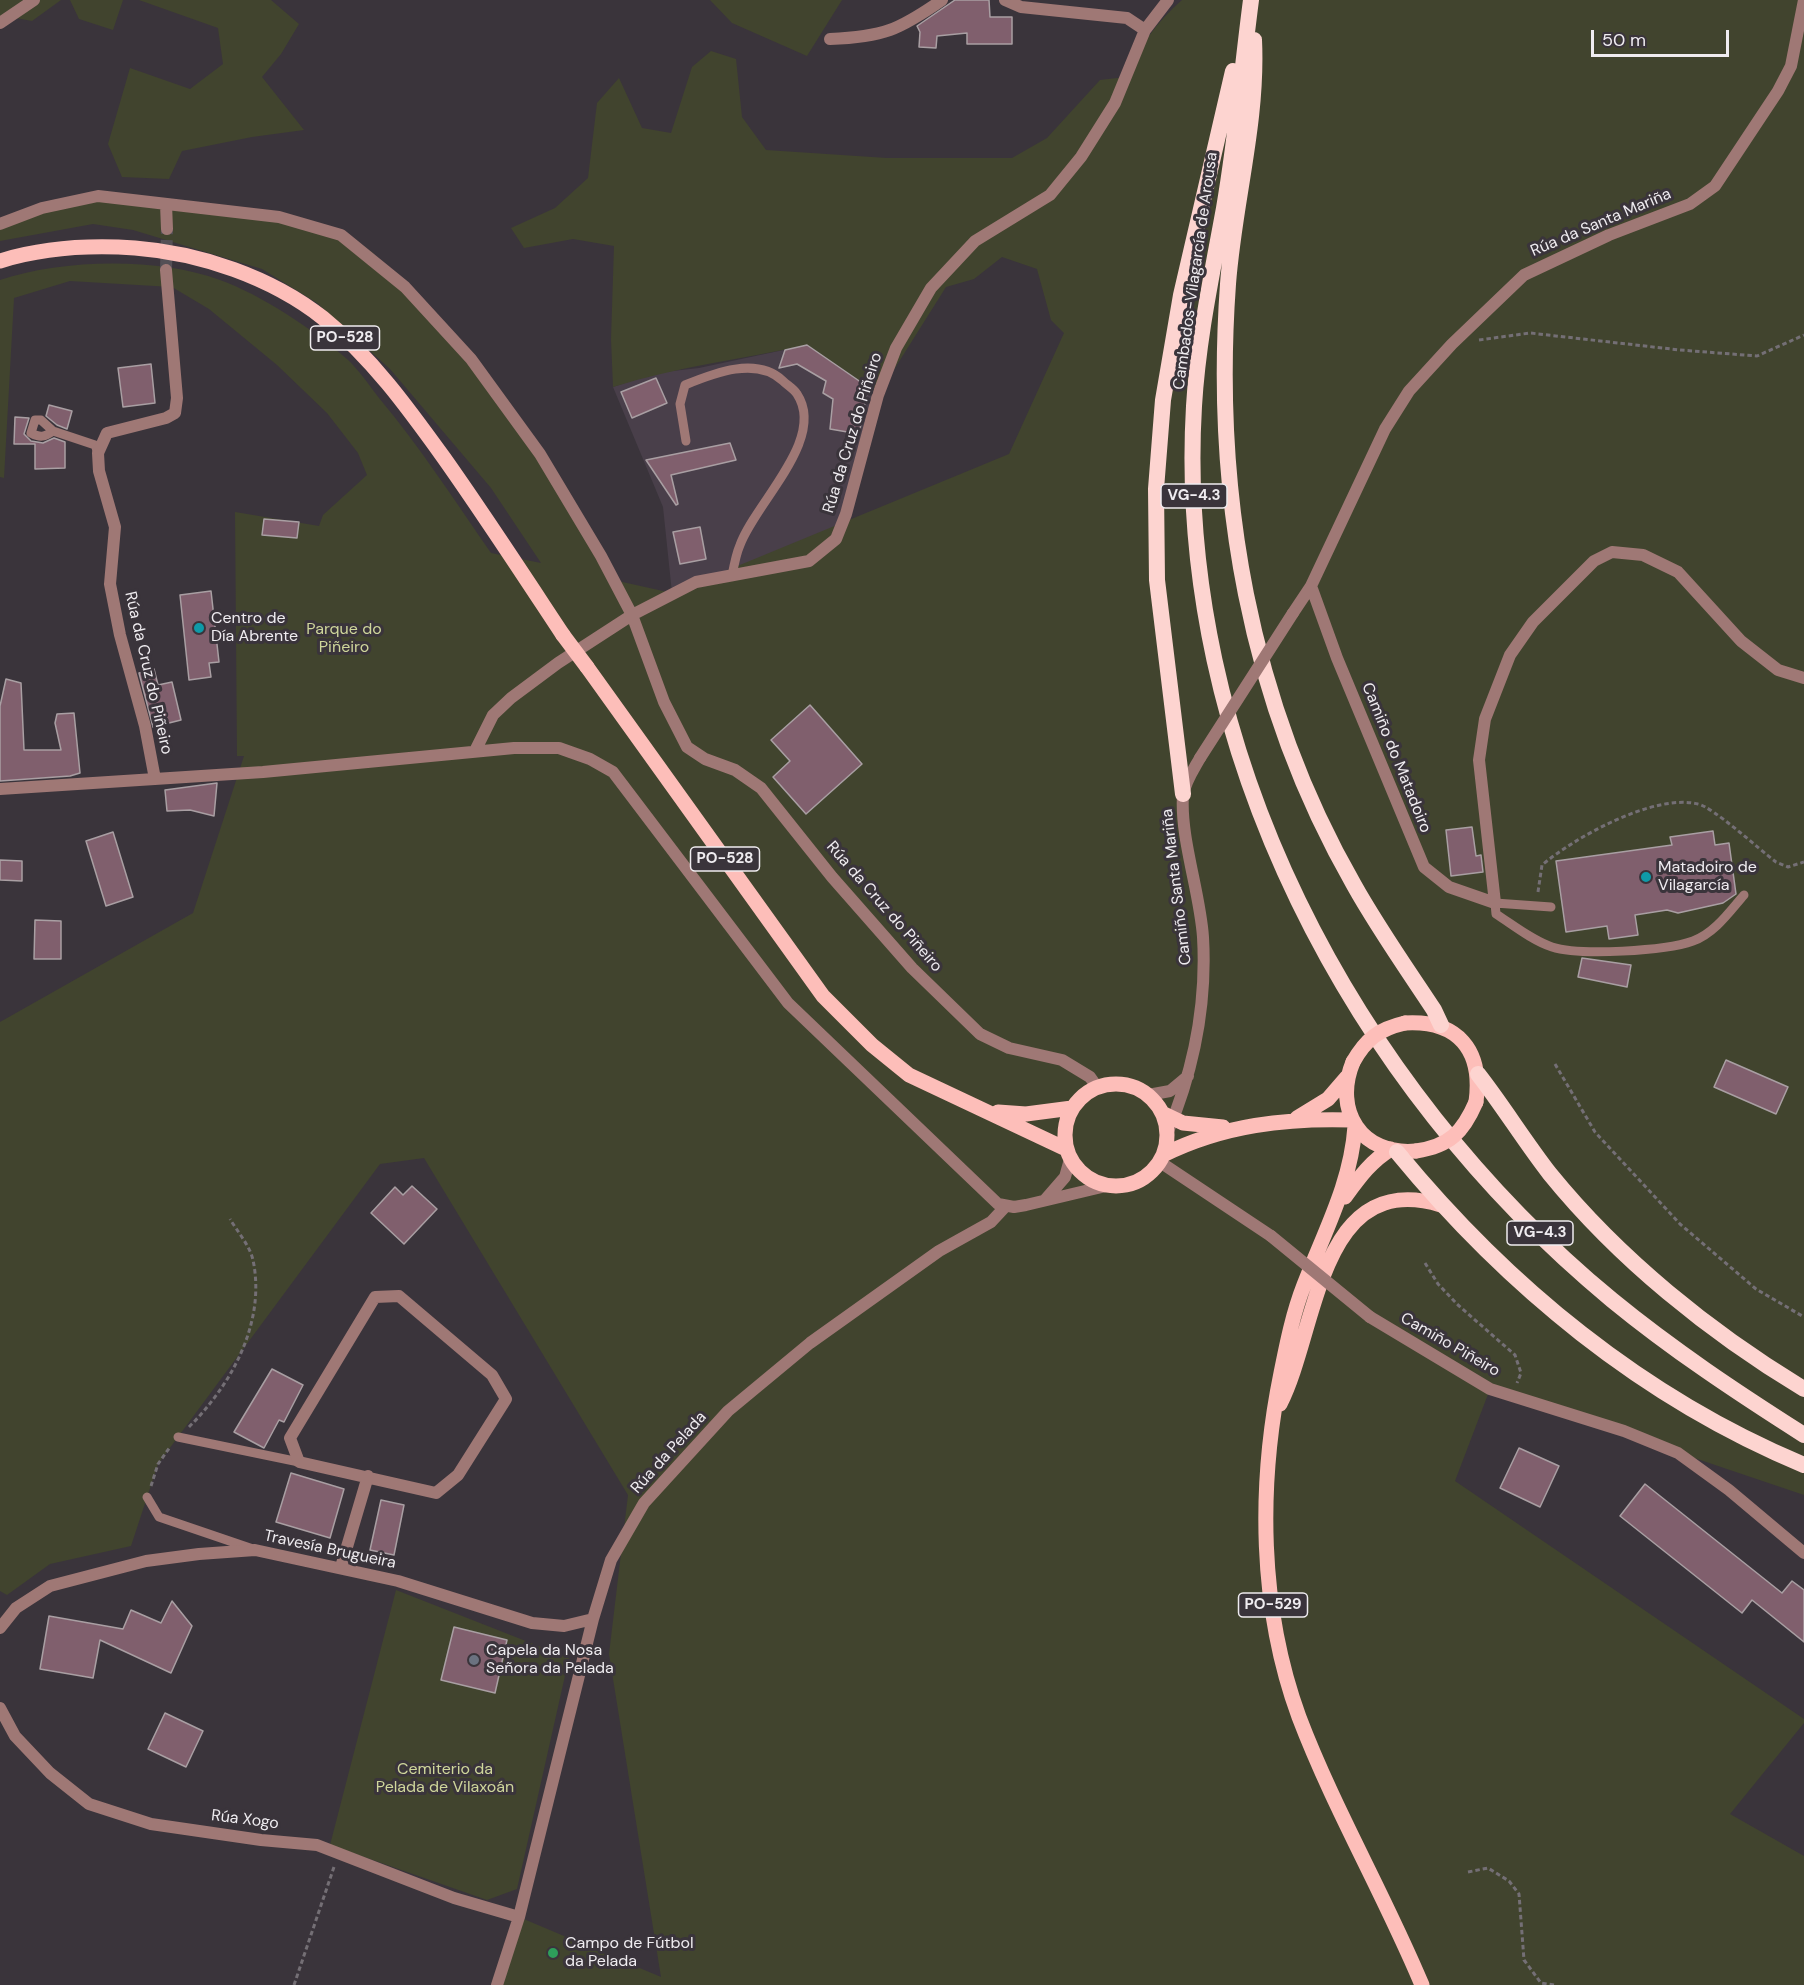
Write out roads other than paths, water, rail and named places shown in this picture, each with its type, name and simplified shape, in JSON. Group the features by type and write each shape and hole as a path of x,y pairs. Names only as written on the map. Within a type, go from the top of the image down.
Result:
{"highway":[{"path":"1184,794 1157,580 1156,489 1163,400 1181,295 1251,0"},
{"path":"1251,0 1256,83 1228,282 1224,380 1230,483 1241,573 1255,643 1288,744 1315,806 1354,885 1434,1010 1441,1025"},
{"name":"Cambados-Vilagarcía de Arousa","path":"1251,0 1225,204 1205,309 1194,407 1194,507 1207,622 1220,685 1246,780 1302,908 1335,971 1404,1075 1485,1175 1546,1240 1612,1300 1722,1383 1804,1436"},
{"path":"1478,1074 1550,1173 1631,1261 1760,1363 1804,1389"},
{"path":"1394,1150 1441,1205 1543,1304 1587,1340 1705,1417 1804,1465"}],"main road":[{"name":"PO-528","path":"0,261 60,250 110,247 161,250 236,270 281,292 321,317 359,350 412,413 563,635 823,996 872,1045 909,1075 1034,1131 1068,1154"},
{"path":"1424,1022 1441,1025 1465,1044 1474,1059 1478,1074 1476,1102 1466,1124 1451,1140 1431,1149 1394,1150 1372,1141 1353,1123 1345,1091 1353,1062 1372,1036 1384,1028 1405,1023 1424,1022"},
{"path":"1295,1119 1328,1099 1347,1077"},
{"path":"1240,1128 1194,1125 1168,1116 1148,1095 1129,1085 1107,1084 1087,1092 1072,1108 1065,1128 1068,1154 1081,1173 1106,1186 1126,1186 1146,1178 1162,1158 1190,1141 1240,1128 1295,1119 1353,1123"},
{"name":"PO-528","path":"972,1105 1001,1113 1026,1114 1072,1108"},
{"path":"1162,1158 1168,1116"},
{"name":"PO-529","path":"1353,1123 1354,1149 1338,1206 1321,1241 1290,1328 1271,1423 1265,1492 1269,1574 1280,1651 1299,1716 1334,1800 1422,1985"},
{"name":"PO-529","path":"1338,1206 1377,1157 1394,1150"},
{"path":"1271,1423 1290,1382 1305,1329 1334,1249 1353,1221 1378,1203 1400,1198 1423,1200 1441,1205"}],"street":[{"path":"0,23 34,0"},
{"path":"830,39 872,37 900,26 942,0"},
{"path":"1005,0 1021,7 1127,18 1145,30"},
{"name":"Rúa da Cruz do Piñeiro","path":"475,751 493,715 511,698 558,663 632,615 696,582 809,561 836,539 846,514 878,395 896,348 931,288 975,241 1050,195 1075,165 1115,103 1145,30 1168,0"},
{"name":"Rúa da Santa Mariña","path":"1311,586 1385,429 1409,391 1452,344 1524,275 1609,235 1690,204 1715,186 1778,91 1791,66 1804,0"},
{"name":"Rúa da Cruz do Piñeiro","path":"0,224 42,208 98,196 279,217 341,235 405,287 471,358 540,454 601,556 632,615 664,702 687,747 705,759 735,770 761,788 832,877 904,960 980,1034 1009,1048 1062,1060 1090,1077 1097,1087"},
{"path":"166,204 167,229"},
{"path":"98,453 107,433 166,418 175,413 177,398 166,270"},
{"name":"Rúa da Cruz do Piñeiro","path":"98,453 99,471 115,527 110,584 120,635 145,726 155,779"},
{"path":"1495,903 1479,760 1485,719 1510,655 1533,622 1594,561 1612,552 1643,555 1678,572 1742,642 1778,670 1804,678"},
{"name":"Camiño Santa Mariña","path":"1168,1116 1189,1075 1198,1036 1204,977 1203,935 1184,815 1184,794 1200,758 1311,586"},
{"name":"Camiño do Matadoiro","path":"1311,586 1337,658 1424,867 1449,887 1495,903"},
{"path":"0,789 155,779 475,751 559,748 590,759 612,772 788,1003 985,1193 1005,1206 1026,1205 1106,1186"},
{"path":"1148,1095 1170,1091 1189,1075"},
{"path":"1044,1200 1065,1177 1068,1154"},
{"name":"Camiño Piñeiro","path":"1162,1158 1271,1236 1370,1317 1490,1389 1624,1431 1678,1453 1729,1490 1804,1553"},
{"name":"Rúa da Pelada","path":"497,1985 519,1917 593,1619 611,1560 644,1503 728,1411 810,1343 939,1251 991,1222 1005,1206"},
{"path":"399,1296 492,1375 506,1399 458,1475 436,1493 368,1476 299,1462 290,1438 375,1297 399,1296"},
{"path":"342,1567 368,1476"},
{"name":"Travesía Brugueira","path":"0,1628 4,1615 50,1586 93,1574 188,1555 255,1550 342,1567 398,1581 532,1623 564,1626 593,1619"},
{"name":"Rúa Xogo","path":"0,1708 15,1736 50,1773 89,1804 151,1824 261,1840 317,1845 454,1898 519,1917"}],"lane":[{"path":"686,441 680,404 685,385 716,373 758,368 777,376 797,394 805,416 803,432 792,458 740,544 732,576"},
{"path":"53,431 95,445 98,453"},
{"path":"1551,906 1495,903 1496,914 1551,947 1653,949 1694,940 1718,925 1744,895"},
{"path":"178,1437 299,1462"},
{"path":"147,1497 159,1517 255,1550"}],"tunnel":[{"path":"166,270 167,229"}],"place":[{"name":"Centro de Día Abrente","path":"199,628"},
{"name":"Matadoiro de Vilagarcía","path":"1646,877"},
{"name":"Capela da Nosa Señora da Pelada","path":"474,1660"},
{"name":"Campo de Fútbol da Pelada","path":"553,1953"}],"park label":[{"name":"Parque do Piñeiro","path":"344,639"},
{"name":"Cemiterio da Pelada de Vilaxoán","path":"445,1779"}]}
